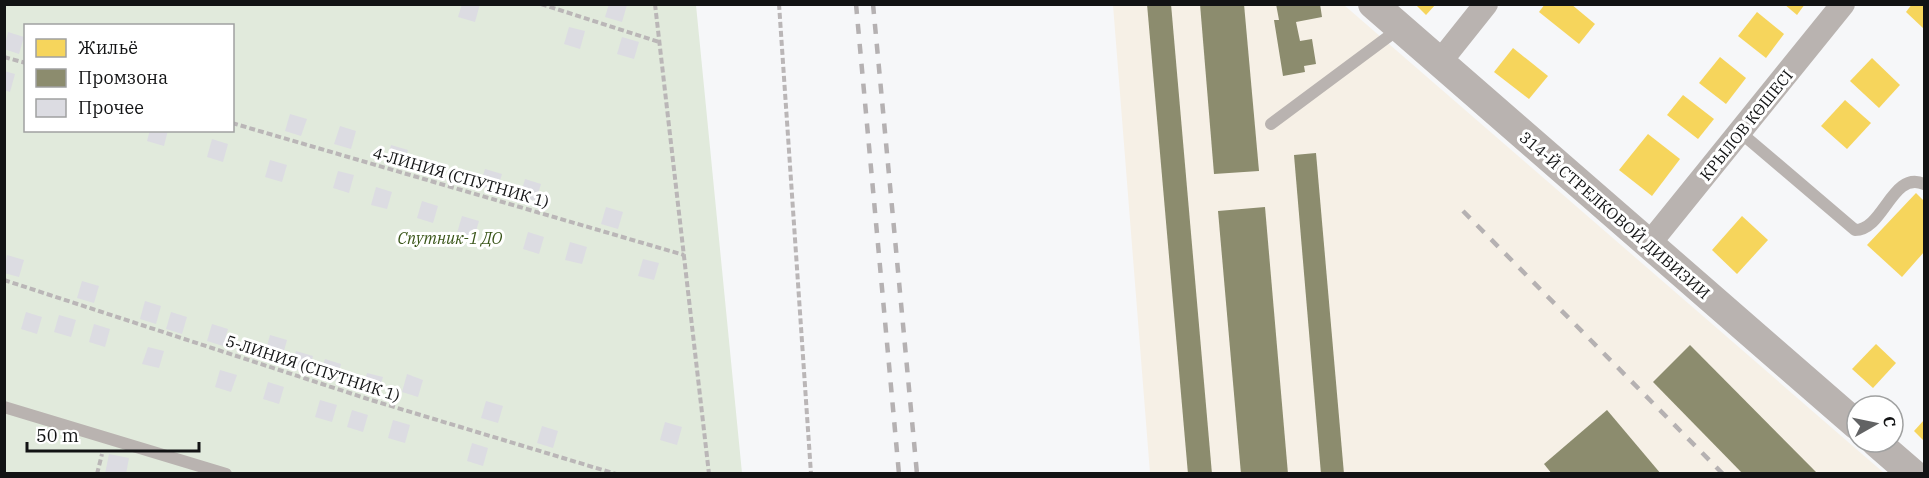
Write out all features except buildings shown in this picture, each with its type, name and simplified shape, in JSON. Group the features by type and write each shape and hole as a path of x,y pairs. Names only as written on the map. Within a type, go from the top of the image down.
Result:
{"street":[{"name":"314-Й СТРЕЛКОВОЙ ДИВИЗИИ","path":"1373,4 1845,415"},
{"path":"1439,63 1485,4"},
{"name":"КРЫЛОВ КӨШЕСІ","path":"1649,244 1843,4"},
{"path":"1890,454 1913,474"}],"lane":[{"path":"1271,124 1400,28"},
{"path":"1741,133 1855,230 1872,223 1903,185 1911,182 1924,184"},
{"path":"4,407 226,474"}],"path":[{"path":"541,4 659,42"},
{"path":"655,4 709,474"},
{"path":"779,4 811,474"},
{"path":"4,57 24,62"},
{"name":"4-ЛИНИЯ (СПУТНИК 1)","path":"234,124 684,255"},
{"name":"5-ЛИНИЯ (СПУТНИК 1)","path":"4,280 47,292 370,400 616,474"}],"shaded area":[{"path":"1113,5 1344,5 1845,439 1845,454 1862,454 1884,473 1150,473"}],"green space":[{"name":"Спутник-1 ДО","path":"4,5 696,5 742,473 5,473"}],"railway":[{"path":"856,4 899,474"},
{"path":"873,4 917,474"},
{"path":"1463,211 1723,474"}]}
